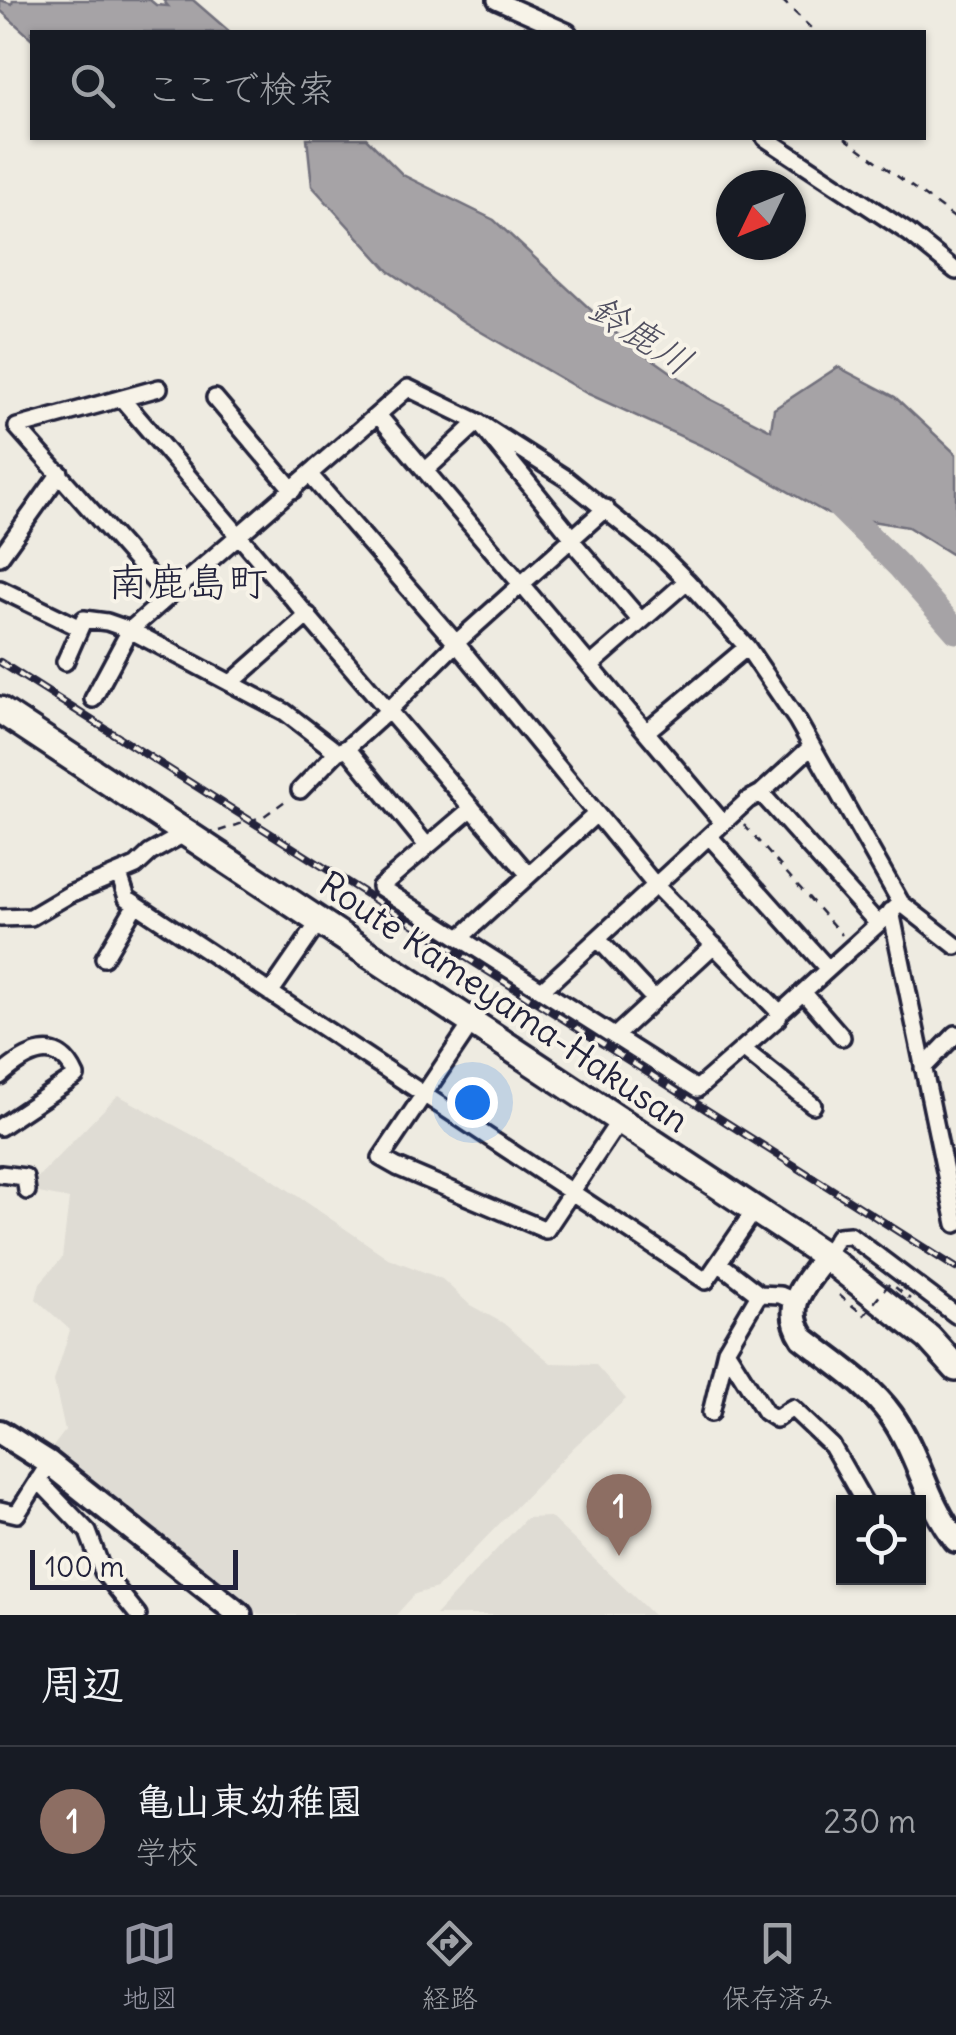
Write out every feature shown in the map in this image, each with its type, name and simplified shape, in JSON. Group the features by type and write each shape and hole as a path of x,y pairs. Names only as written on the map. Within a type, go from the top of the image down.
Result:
{"main road":[{"name":"Route Kameyama-Hakusan","path":"0,710 825,1256 929,1338 956,1368"},
{"path":"825,1256 794,1301 794,1319 803,1338 892,1416 937,1514 956,1540"},
{"path":"0,1432 44,1472 240,1615"}],"street":[{"path":"496,0 564,30"},
{"path":"768,140 909,233 956,271"},
{"path":"160,388 17,427 168,597"},
{"path":"93,699 130,630 408,388 478,422 606,508 687,582 748,648 812,747 896,907 923,1068 956,1224"},
{"path":"122,398 529,874"},
{"path":"215,398 294,490"},
{"path":"378,415 646,732 729,818"},
{"path":"425,470 478,422"},
{"path":"478,422 641,620"},
{"path":"0,557 60,474"},
{"path":"310,475 655,885 780,1012"},
{"path":"300,790 606,508"},
{"path":"591,664 687,582"},
{"path":"0,589 80,628"},
{"path":"231,683 308,614"},
{"path":"65,662 84,620 108,622 130,630 285,712 342,750 426,846"},
{"path":"646,732 748,648"},
{"path":"543,990 812,747"},
{"path":"761,793 878,924"},
{"path":"472,808 380,887 697,1089 896,907"},
{"path":"460,938 596,814"},
{"path":"710,837 828,969"},
{"path":"0,918 32,917 70,894 195,840"},
{"path":"119,874 126,898 706,1281 754,1211"},
{"path":"104,958 136,904"},
{"path":"896,907 956,946"},
{"path":"270,993 319,922"},
{"path":"598,939 654,999"},
{"path":"616,1035 714,945"},
{"path":"803,992 842,1036"},
{"path":"472,1023 381,1158 546,1230 619,1121"},
{"path":"923,1068 956,1034"},
{"path":"743,1049 813,1105"},
{"path":"0,1076 21,1058 49,1050 57,1052 76,1076 0,1128"},
{"path":"0,1174 25,1178 27,1191"},
{"path":"825,1256 838,1236 850,1236 956,1315"},
{"path":"719,1262 759,1294 794,1301"},
{"path":"710,1414 726,1350 759,1294"},
{"path":"726,1350 765,1412 776,1419 792,1408 832,1446 860,1495"},
{"path":"0,1510 17,1514 44,1472 88,1532 103,1572 138,1615"}],"path":[{"path":"782,0 813,30"},
{"path":"848,140 956,218"},
{"path":"195,840 264,816 300,790"},
{"path":"729,818 853,947"},
{"path":"839,1295 864,1316 890,1283 910,1299"}],"shaded area":[{"path":"0,0 12,4 13,0 150,0 168,6 163,0 193,0 228,30 30,30 30,37 0,10"},
{"path":"307,140 368,140 403,175 494,220 617,334 708,398 771,430 774,409 838,367 895,397 956,454 956,557 908,527 828,514 731,459 586,393 464,322 389,271 312,186"},
{"path":"118,1095 265,1174 388,1258 442,1279 470,1305 503,1323 551,1363 595,1364 626,1399 437,1588 415,1594 396,1615 260,1615 241,1604 49,1452 65,1431 54,1381 70,1330 36,1299 40,1283 62,1258 69,1199 34,1192 36,1179"},
{"path":"550,1517 653,1615 435,1615 526,1518"}],"waterway":[{"path":"829,497 899,566 956,631"}],"railway":[{"path":"0,662 956,1268"}],"place":[{"name":"亀山東幼稚園","path":"619,1556"}],"district":[{"name":"南鹿島町","path":"188,582"}],"water label":[{"name":"鈴鹿川","path":"641,335"}]}
